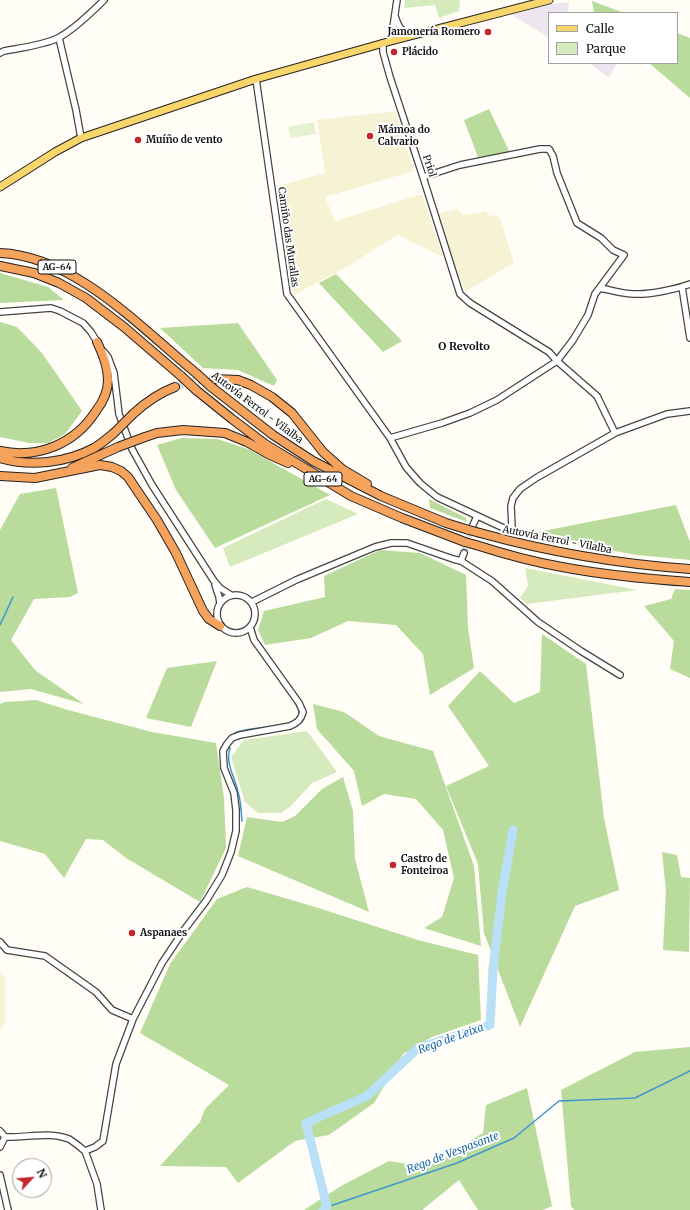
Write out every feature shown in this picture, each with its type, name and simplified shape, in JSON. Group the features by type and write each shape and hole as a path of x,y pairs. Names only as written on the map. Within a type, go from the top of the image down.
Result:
{"highway":[{"name":"Autovía Ferrol - Vilalba","path":"0,252 32,259 58,267 81,281 133,318 196,373 212,383 273,435 313,462 381,496 446,523 471,527 480,533 519,544 620,562 690,568"},
{"name":"Autovía Ferrol - Vilalba","path":"0,266 34,273 59,283 86,298 124,327 232,420 265,444 351,496 402,518 465,542 512,556 562,567 651,579 690,582"},
{"path":"0,451 25,453 47,450 78,433 89,423 102,404 107,391 108,380 106,362 97,342"},
{"path":"212,383 238,380 272,397 292,413 323,452 342,469 366,483 381,496"},
{"path":"0,458 35,463 64,459 77,455 94,447 114,433 151,399 175,387"},
{"path":"47,477 145,437 157,433 183,430 225,433 247,442 268,454 323,479"},
{"path":"0,476 35,478 47,477 100,465 112,467 121,471 128,477 157,520 172,546 203,611 209,619 220,626"}],"main road":[{"path":"0,187 55,152 81,138 256,78 412,35 549,0"}],"street":[{"path":"0,54 4,51 59,38 104,0"},
{"path":"394,40 394,13 397,0"},
{"path":"394,13 402,31 412,35"},
{"path":"394,40 399,33 398,24"},
{"path":"59,38 81,138"},
{"name":"Priol","path":"383,43 383,52 390,77 460,294 470,303 549,352 557,361"},
{"name":"Camiño das Murallas","path":"256,78 287,294 390,438 406,467 420,483 437,497 510,531 512,528 511,506 513,498 520,489 536,478 615,433"},
{"path":"390,438 470,414 497,400 557,361 573,340 588,315 595,294 624,255 613,250 601,238 577,223 557,173 553,156 549,149 540,149 460,165 423,177"},
{"path":"600,288 634,294 652,293 690,284"},
{"path":"682,287 690,338"},
{"path":"0,312 51,308 70,316 83,324 91,332 108,357 114,373 120,414 132,449 152,485 214,581 220,588 231,595"},
{"path":"557,361 597,396 615,433 667,414 690,411"},
{"path":"471,527 476,516"},
{"path":"252,602 296,580 375,547 391,543 407,543 452,559 462,561 492,581 544,626 620,675"},
{"path":"462,561 464,552"},
{"path":"214,581 220,603"},
{"path":"239,633 250,627 254,621 255,615 252,602 248,598 237,594 225,598 220,603 217,608 217,620 220,626 226,631 239,633 254,640"},
{"path":"85,1150 95,1147 104,1141 116,1064 133,1019 162,963 206,901 222,875 231,852 236,831 236,810 234,793 224,768 223,751 232,738 240,735 290,726 297,723 303,712 299,703 254,640 250,627"},
{"path":"0,942 7,950 45,956 96,992 112,1010 133,1019"},
{"path":"0,1131 5,1137 16,1138 52,1135 70,1140 85,1150 97,1184 101,1210"},
{"path":"0,1147 5,1137"},
{"path":"0,1175 8,1210"}],"shaded area":[{"path":"569,2 568,12 548,12 548,37 512,15 544,5"},
{"path":"590,64 616,64 609,78"},
{"path":"395,111 414,171 325,197 335,221 422,194 443,257 398,235 343,269 294,295 291,283 278,186 325,173 317,120"},
{"path":"457,209 464,215 486,211 488,216 496,215 500,218 514,263 466,291 461,282 438,214"},
{"path":"0,973 5,978 5,1022 0,1030"}],"green space":[{"path":"405,0 460,0 459,11 439,18 435,5 404,8"},
{"path":"592,1 621,12 594,12"},
{"path":"678,33 690,38 690,98 650,64 678,64"},
{"path":"489,109 510,153 478,157 464,120"},
{"path":"314,122 316,134 290,138 288,127"},
{"path":"0,273 48,287 64,300 0,303"},
{"path":"336,274 402,341 383,352 319,283"},
{"path":"0,322 17,327 42,353 82,411 65,434 48,443 29,443 0,437"},
{"path":"238,323 277,380 274,386 238,370 203,368 160,328"},
{"path":"182,438 217,439 248,449 330,495 215,548 176,490 157,445"},
{"path":"56,488 78,593 70,597 34,599 11,640 36,671 84,704 31,689 0,692 0,530 20,494"},
{"path":"326,499 358,514 230,567 223,548"},
{"path":"429,499 466,518 467,522 430,508"},
{"path":"676,505 690,542 690,560 637,555 522,535"},
{"path":"380,550 420,553 466,575 468,628 474,668 430,695 423,654 396,625 348,621 311,638 265,645 258,630 264,611 325,597 324,576"},
{"path":"525,568 637,590 527,604 520,598 528,586"},
{"path":"675,589 690,590 690,678 670,669 674,641 644,606 671,599"},
{"path":"542,634 586,664 604,818 619,890 575,906 520,1027 484,933 478,864 446,786 489,766 448,706 480,671 514,703 540,692"},
{"path":"217,661 191,727 146,718 167,668"},
{"path":"36,700 152,732 216,743 224,798 226,848 200,902 126,858 103,840 86,839 64,878 45,854 0,841 0,704 5,702"},
{"path":"313,704 344,712 379,736 433,751 474,866 481,946 424,928 442,917 454,878 443,830 416,799 384,794 362,806 354,771 317,729"},
{"path":"307,731 337,772 312,783 291,806 281,813 258,813 245,802 231,757 244,740"},
{"path":"343,777 353,811 355,859 369,912 238,856 247,817 282,822 295,816 322,789"},
{"path":"662,852 677,855 681,877 690,878 689,952 663,950 666,891"},
{"path":"247,887 418,940 478,955 481,1020 432,1037 403,1054 374,1103 329,1135 295,1141 238,1183 226,1167 160,1166 200,1122 205,1109 229,1085 140,1033 170,964 217,899"},
{"path":"690,1047 690,1210 574,1210 571,1206 561,1090 635,1052"},
{"path":"527,1088 552,1206 543,1210 478,1210 459,1180 422,1210 304,1210 341,1186 389,1161 428,1167 483,1133 486,1105"}],"waterway":[{"path":"0,625 13,597"},
{"path":"227,743 226,741 236,732 282,725 294,721 299,713 297,706 280,681"},
{"path":"229,746 229,760 239,795 242,821"},
{"name":"Rego de Leixa","path":"323,1210 327,1207 306,1123 367,1096 418,1048 490,1025 493,969 502,893 513,830"},
{"name":"Rego de Vespasante","path":"327,1207 457,1163 514,1138 559,1101 635,1098 690,1071"}],"tunnel":[{"path":"175,387 194,381 214,379"},
{"path":"464,553 471,529"}],"place":[{"name":"Jamonería Romero","path":"488,32"},
{"name":"Plácido","path":"394,52"},
{"name":"Mámoa do Calvario","path":"370,136"},
{"name":"Muíño de vento","path":"138,140"},
{"name":"Castro de Fonteiroa","path":"393,865"},
{"name":"Aspanaes","path":"132,933"}],"district":[{"name":"O Revolto","path":"464,347"}]}
